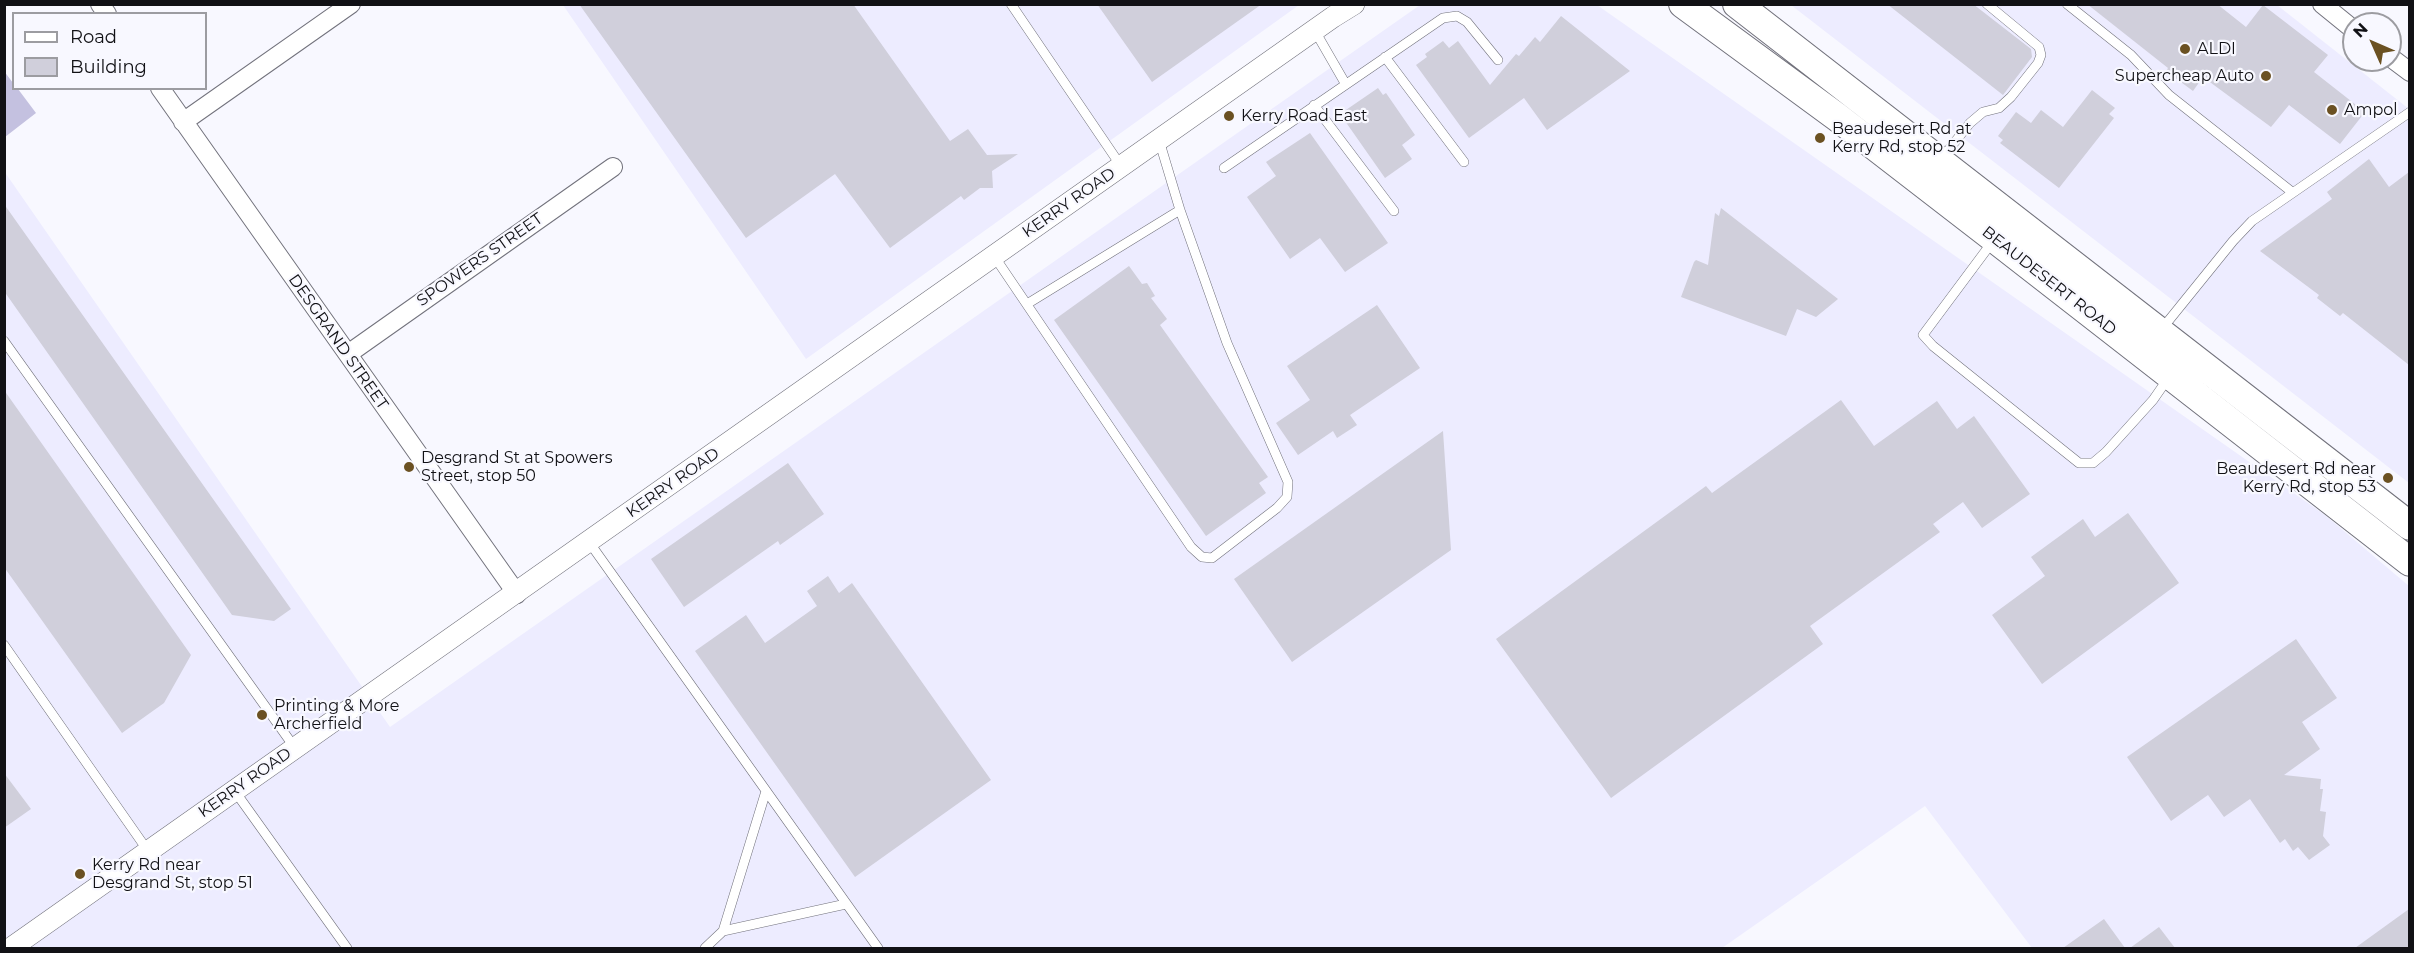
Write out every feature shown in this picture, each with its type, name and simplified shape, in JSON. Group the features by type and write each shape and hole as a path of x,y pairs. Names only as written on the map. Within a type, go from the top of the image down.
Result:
{"highway":[{"name":"BEAUDESERT ROAD","path":"1683,4 1837,117 2409,562"},
{"name":"BEAUDESERT ROAD","path":"1737,4 2409,526"}],"street":[{"path":"183,122 351,4"},
{"name":"KERRY ROAD","path":"11,948 517,594 1121,166 1315,32 1338,11 1354,4"},
{"path":"2322,4 2342,20"},
{"name":"DESGRAND STREET","path":"161,90 517,594"},
{"name":"SPOWERS STREET","path":"348,354 613,167"}],"lane":[{"path":"1011,4 1121,166"},
{"path":"1939,162 1970,123 1983,112 1999,108 2011,97 2038,63 2041,55 2039,47 1987,4"},
{"path":"2067,4 2131,55 2169,95 2292,192"},
{"path":"1224,168 1443,18 1456,16 1467,22 1498,60"},
{"path":"1315,32 1345,83"},
{"path":"1385,57 1464,162"},
{"path":"1314,105 1394,211"},
{"path":"2160,332 2233,240 2252,221 2409,112"},
{"path":"994,256 1191,547 1202,557 1212,558 1277,508 1287,497 1288,482 1227,343 1180,210 1159,140"},
{"path":"1027,304 1180,210"},
{"path":"1995,239 1923,334 1933,346 2079,463 2093,463 2106,452 2153,400 2171,375"},
{"path":"4,341 295,748"},
{"path":"589,542 878,948"},
{"path":"4,645 148,851"},
{"path":"234,790 347,948"},
{"path":"705,948 723,931 766,791"},
{"path":"723,931 846,904"}],"shaded area":[{"path":"563,5 1299,5 806,359"},
{"path":"1420,5 1597,5 2325,515 2409,586 2409,948 2032,948 1925,806 1722,948 5,948 4,171 390,727"},
{"path":"1791,5 2277,5 2342,56 2342,72 2362,72 2409,109 2409,483"},
{"path":"4,71 12,82 12,90 19,90 36,113 5,137"}],"building":[{"path":"579,4 853,4 950,141 968,129 987,155 1018,154 992,171 993,188 980,188 964,200 961,196 890,248 835,174 746,238"},
{"path":"1097,4 1262,4 1152,82"},
{"path":"1887,4 1973,4 2031,49 2032,57 2003,95"},
{"path":"2087,4 2217,4 2246,27 2263,5 2328,55 2314,72 2365,112 2340,144 2289,105 2271,127 2203,77 2193,91 2166,71 2168,68"},
{"path":"1561,16 1630,71 1547,130 1524,98 1469,138 1416,65 1427,57 1425,54 1443,41 1449,48 1458,41 1490,85 1516,54 1519,56 1535,37 1540,42"},
{"path":"1378,88 1383,95 1386,93 1415,135 1402,145 1412,159 1385,178 1345,121 1348,119 1343,112"},
{"path":"2092,90 2115,108 2109,114 2114,118 2059,188 2000,143 2003,140 1998,136 2016,112 2031,123 2041,110 2063,127"},
{"path":"1310,133 1388,243 1345,272 1320,238 1290,259 1247,197 1276,176 1266,162"},
{"path":"2369,159 2389,187 2409,172 2409,365 2343,313 2340,316 2317,298 2319,295 2260,251 2332,199 2327,192"},
{"path":"4,204 291,609 274,621 232,615 4,291"},
{"path":"1721,208 1838,299 1816,317 1797,309 1786,336 1681,297 1694,262 1696,260 1708,265 1715,213 1719,216"},
{"path":"1129,266 1142,284 1147,283 1155,296 1151,298 1167,319 1160,325 1268,477 1259,483 1266,493 1206,536 1054,320"},
{"path":"1377,305 1420,368 1350,415 1357,425 1337,438 1333,431 1298,455 1276,423 1310,400 1287,366"},
{"path":"4,390 191,655 164,703 122,733 4,567"},
{"path":"1841,400 1874,446 1937,401 1957,429 1974,416 2030,494 1982,528 1963,502 1933,524 1940,532 1810,626 1823,644 1611,798 1496,639 1706,486 1712,493"},
{"path":"1443,431 1451,550 1292,662 1234,579"},
{"path":"788,463 824,514 780,545 778,541 684,607 651,559"},
{"path":"2128,513 2179,583 2042,684 1992,615 2045,576 2031,557 2083,519 2095,537"},
{"path":"828,576 839,593 852,583 991,780 855,877 695,651 746,615 765,643 817,606 807,591"},
{"path":"2296,639 2337,698 2302,722 2320,749 2284,775 2321,779 2320,789 2323,789 2320,811 2326,812 2323,836 2330,845 2309,860 2298,847 2293,851 2285,839 2280,843 2250,799 2224,817 2208,795 2171,821 2127,757"},
{"path":"4,773 31,809 4,828"},
{"path":"2409,909 2409,948 2355,948"},
{"path":"2104,919 2125,948 2063,948"},
{"path":"2159,927 2175,948 2130,948"}],"place":[{"name":"ALDI","path":"2185,49"},
{"name":"Supercheap Auto","path":"2266,76"},
{"name":"Ampol","path":"2332,110"},
{"name":"Kerry Road East","path":"1229,116"},
{"name":"Beaudesert Rd at Kerry Rd, stop 52","path":"1820,138"},
{"name":"Desgrand St at Spowers Street, stop 50","path":"409,467"},
{"name":"Beaudesert Rd near Kerry Rd, stop 53","path":"2388,478"},
{"name":"Printing & More Archerfield","path":"262,715"},
{"name":"Kerry Rd near Desgrand St, stop 51","path":"80,874"}]}
